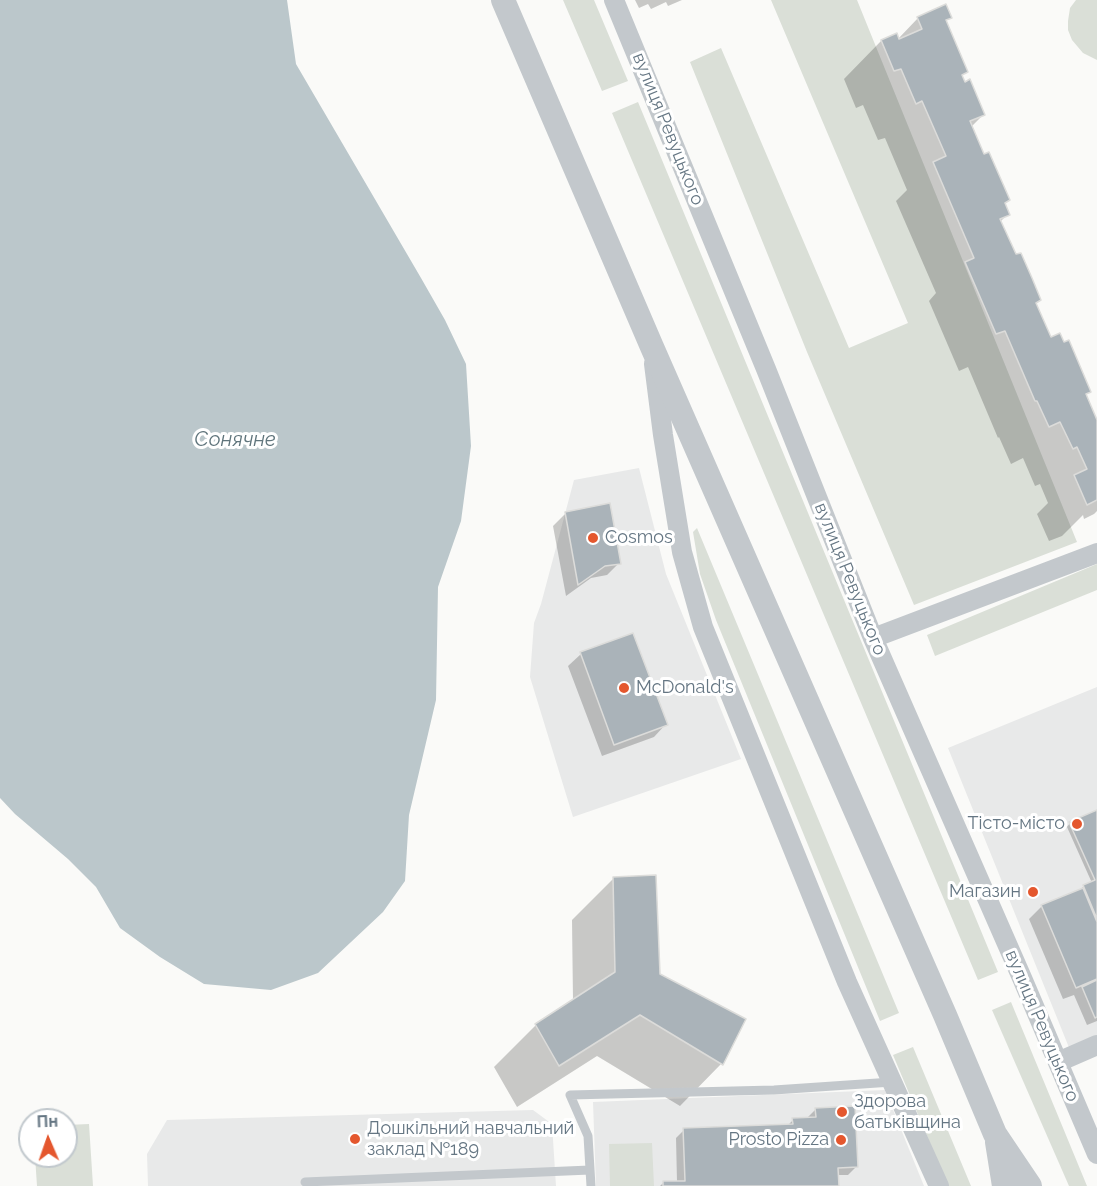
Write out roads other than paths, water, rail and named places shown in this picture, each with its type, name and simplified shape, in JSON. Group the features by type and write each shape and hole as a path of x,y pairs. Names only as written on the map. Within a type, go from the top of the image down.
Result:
{"street":[{"path":"503,0 995,1134 1030,1186"},
{"name":"вулиця Ревуцького","path":"614,0 873,638 1097,1155"},
{"path":"652,347 663,435 682,552 703,627 847,982 939,1186"},
{"path":"873,638 1097,552"},
{"path":"1058,1062 1097,1045"},
{"path":"995,1134 1004,1186"}],"lane":[{"path":"591,1186 588,1136 570,1095 774,1090 892,1082"},
{"path":"305,1182 590,1170"}],"water":[{"name":"Сонячне","path":"0,0 287,0 296,64 445,320 466,364 471,446 461,521 438,587 436,700 409,815 405,881 383,912 318,973 271,990 204,984 160,957 120,928 96,887 0,798"}],"place":[{"name":"Cosmos","path":"593,538"},
{"name":"McDonald's","path":"624,688"},
{"name":"Тісто-місто","path":"1077,824"},
{"name":"Магазин","path":"1033,892"},
{"name":"Здорова батьківщина","path":"842,1112"},
{"name":"Дошкільний навчальний заклад №189","path":"355,1139"},
{"name":"Prosto Pizza","path":"841,1140"}]}
